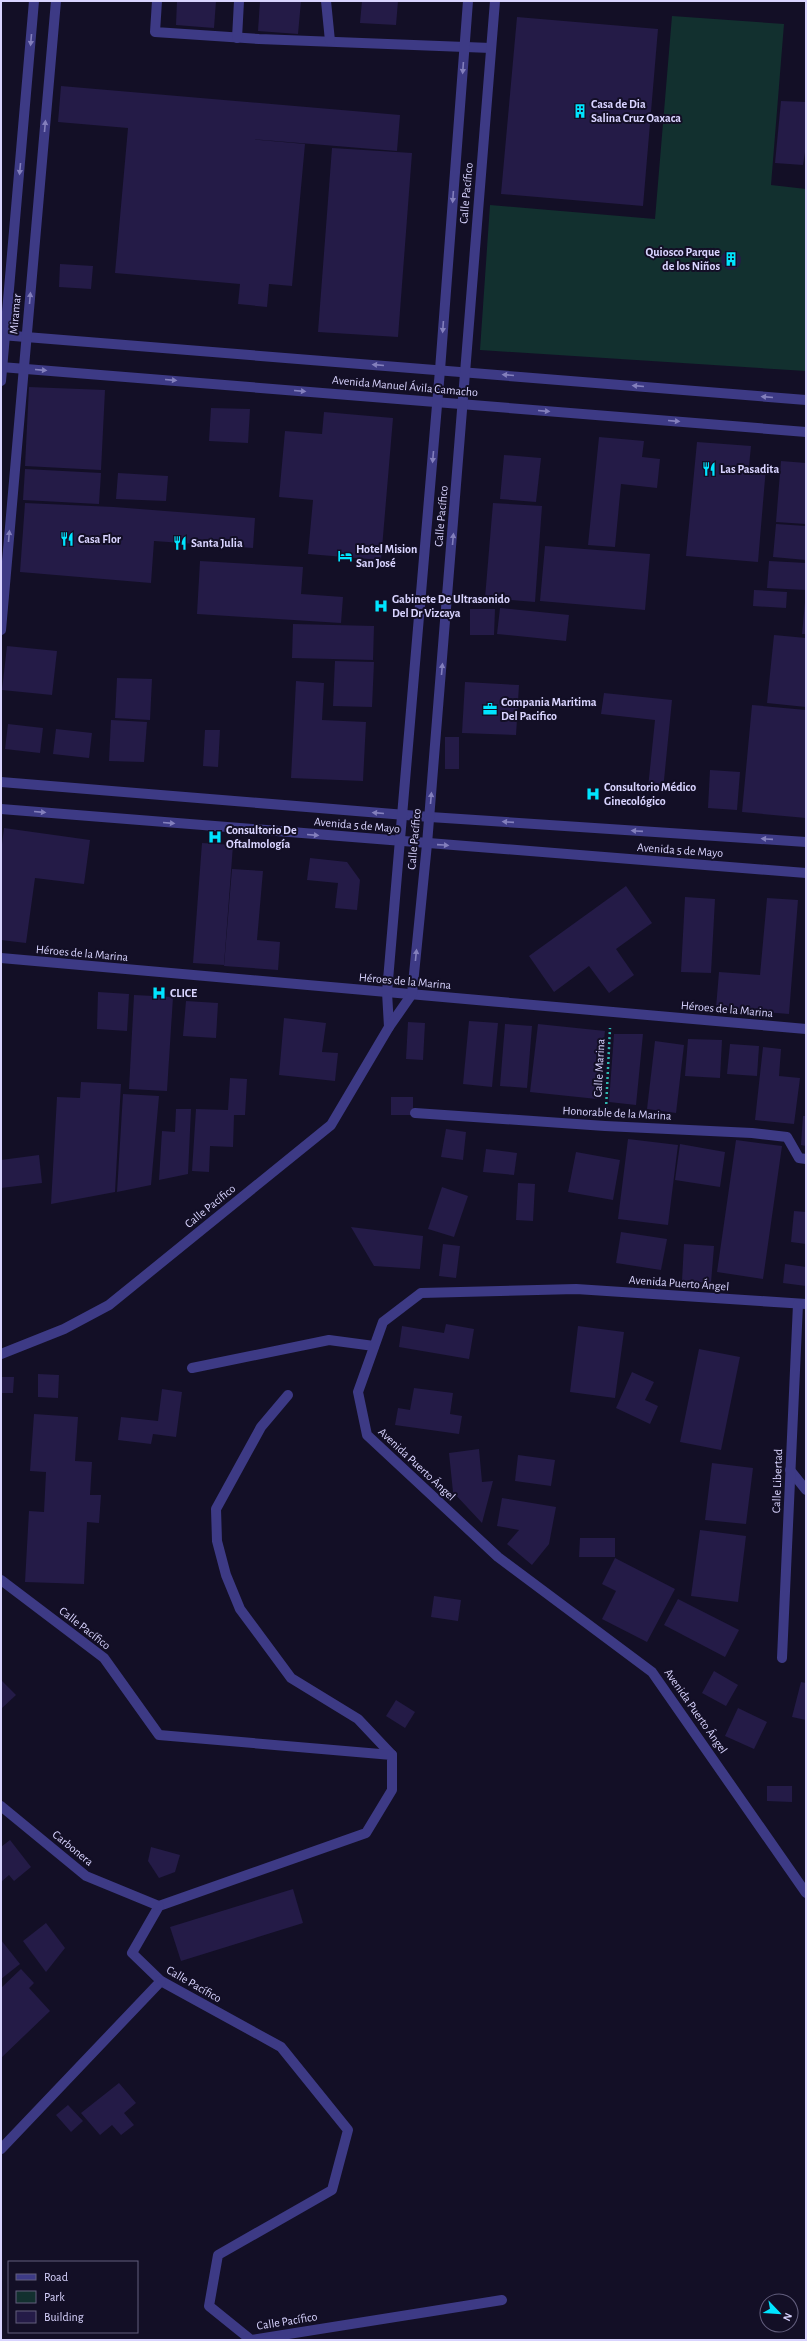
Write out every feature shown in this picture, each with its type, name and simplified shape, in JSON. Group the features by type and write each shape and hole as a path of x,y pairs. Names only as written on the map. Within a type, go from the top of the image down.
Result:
{"street":[{"name":"Miramar","path":"1,381 3,335 34,1"},
{"name":"Miramar","path":"1,630 56,1"},
{"path":"157,1 156,32 237,38 491,48"},
{"path":"237,38 239,1"},
{"path":"326,1 330,41"},
{"name":"Calle Pacífico","path":"389,1027 387,992 401,842 440,370 468,1"},
{"name":"Calle Pacífico","path":"1,1354 64,1329 109,1305 331,1125 389,1027 412,994 430,817 495,1"},
{"name":"Avenida Manuel Ávila Camacho","path":"3,335 806,400"},
{"name":"Avenida Manuel Ávila Camacho","path":"2,367 806,432"},
{"name":"Avenida 5 de Mayo","path":"1,782 403,815 806,842"},
{"name":"Avenida 5 de Mayo","path":"1,809 806,873"},
{"name":"Héroes de la Marina","path":"1,958 806,1029"},
{"name":"Honorable de la Marina","path":"415,1113 605,1126 752,1133 787,1137 799,1158 806,1159"},
{"name":"Avenida Puerto Ángel","path":"802,1304 576,1289 421,1293 383,1322 358,1392 367,1435 498,1557 652,1672 806,1894"},
{"name":"Calle Libertad","path":"782,1658 790,1470 802,1304"},
{"path":"192,1368 329,1340 374,1346"},
{"path":"159,1906 366,1833 392,1790 392,1755 358,1719 291,1678 240,1609 226,1575 217,1541 216,1508 262,1427 288,1395"},
{"path":"790,1470 806,1490"},
{"name":"Calle Pacífico","path":"1,1580 104,1658 159,1735 392,1755"},
{"name":"Carbonera","path":"1,1806 86,1876 159,1906"},
{"name":"Calle Pacífico","path":"159,1906 132,1954 160,1981 281,2047 348,2130 332,2190 218,2255 209,2306 251,2340 502,2300"},
{"path":"1,2149 160,1981"}],"path":[{"name":"Calle Marina","path":"605,1126 611,1012"}],"green space":[{"path":"672,16 784,24 771,185 806,189 806,371 480,350 490,205 655,219"}],"building":[{"path":"177,1 216,1 214,28 176,25"},
{"path":"260,1 301,1 298,34 258,31"},
{"path":"362,1 398,1 396,25 360,23"},
{"name":"Casa de Dia Salina Cruz Oaxaca","path":"517,17 658,29 643,206 501,194"},
{"path":"61,86 400,115 397,151 227,137 305,144 292,286 269,284 267,307 238,304 240,284 115,273 128,128 58,122"},
{"path":"781,101 806,102 806,146 803,165 775,163"},
{"path":"332,148 412,153 398,337 318,332"},
{"name":"Quiosco Parque de los Niños","path":"727,250 735,250 741,256 741,264 735,270 727,270 721,264 721,256"},
{"path":"60,264 93,266 91,289 59,287"},
{"path":"29,387 105,390 101,470 25,466"},
{"path":"211,408 250,409 248,443 209,441"},
{"path":"324,412 393,418 381,560 308,554 313,500 279,497 285,431 322,434"},
{"path":"599,437 644,441 642,457 660,459 657,488 621,484 615,547 588,545"},
{"path":"697,442 751,446 749,466 766,467 758,562 686,556"},
{"path":"504,455 541,458 536,502 500,499"},
{"path":"781,461 806,463 806,524 776,522"},
{"path":"25,469 101,473 99,504 23,500"},
{"path":"118,473 168,476 166,501 116,499"},
{"path":"25,503 114,507 255,518 253,548 154,541 151,583 20,572"},
{"path":"493,503 542,506 535,602 485,598"},
{"path":"776,524 806,526 806,560 773,557"},
{"path":"545,546 650,554 645,610 540,601"},
{"path":"200,561 303,567 301,594 343,597 341,623 197,614"},
{"path":"769,561 806,563 806,590 767,588"},
{"path":"754,590 787,592 786,608 753,606"},
{"path":"805,602 806,634 802,634"},
{"path":"500,608 569,615 566,641 497,634"},
{"path":"470,609 495,609 494,635 470,635"},
{"path":"293,624 374,626 373,660 292,658"},
{"path":"774,635 806,638 806,707 767,703"},
{"path":"7,646 57,651 52,695 2,690"},
{"path":"335,661 374,662 372,707 333,706"},
{"path":"117,678 152,679 150,720 115,718"},
{"path":"296,681 324,683 322,720 366,722 363,781 291,778"},
{"name":"Compania Maritima Del Pacifico","path":"465,682 519,685 516,735 462,733"},
{"path":"604,693 672,700 663,790 648,788 655,720 601,714"},
{"path":"752,705 806,710 806,818 742,812"},
{"path":"111,720 147,722 144,762 109,761"},
{"path":"8,724 43,728 40,753 5,749"},
{"path":"56,729 92,733 89,758 53,754"},
{"path":"205,730 220,730 218,767 203,766"},
{"path":"445,737 459,737 459,769 445,769"},
{"path":"710,770 740,772 737,810 708,808"},
{"path":"4,828 90,840 84,884 35,878 26,943 1,940 1,852"},
{"path":"202,843 233,845 224,965 193,963"},
{"path":"310,858 347,862 360,880 357,910 335,908 338,883 307,880"},
{"path":"232,869 263,871 257,940 280,942 278,970 224,966"},
{"path":"626,886 652,923 616,949 634,975 609,993 589,966 554,992 529,956"},
{"path":"685,897 715,899 711,973 681,972"},
{"path":"767,898 798,900 789,1014 716,1008 719,972 760,975"},
{"path":"98,992 129,994 127,1031 97,1029"},
{"path":"134,995 173,997 167,1091 129,1089"},
{"path":"186,1001 218,1003 216,1038 183,1036"},
{"path":"284,1018 326,1023 322,1052 338,1053 335,1081 279,1075"},
{"path":"469,1021 498,1023 492,1087 463,1084"},
{"path":"408,1022 425,1023 423,1060 406,1059"},
{"path":"505,1024 532,1026 527,1088 500,1086"},
{"path":"538,1024 605,1031 597,1099 530,1092"},
{"path":"614,1034 643,1034 636,1105 609,1102"},
{"path":"688,1039 722,1040 720,1078 685,1076"},
{"path":"655,1041 684,1045 676,1113 647,1109"},
{"path":"730,1044 759,1046 757,1076 727,1074"},
{"path":"763,1047 781,1049 779,1076 800,1078 794,1124 755,1120"},
{"path":"230,1078 247,1079 245,1115 234,1115 233,1147 210,1146 209,1172 192,1171 196,1109 228,1110"},
{"path":"81,1082 121,1084 115,1192 51,1204 57,1097 80,1098"},
{"path":"123,1094 159,1096 151,1185 117,1192"},
{"path":"391,1097 413,1097 413,1115 391,1115"},
{"path":"176,1109 191,1109 188,1174 159,1180 162,1131 175,1132"},
{"path":"803,1116 806,1116 806,1146 801,1145"},
{"path":"446,1129 466,1132 463,1160 441,1157"},
{"path":"628,1139 678,1145 668,1225 618,1219"},
{"path":"736,1140 782,1146 763,1279 717,1272"},
{"path":"680,1144 725,1152 720,1187 675,1180"},
{"path":"486,1149 517,1153 514,1175 483,1172"},
{"path":"576,1152 620,1160 613,1200 568,1192"},
{"path":"39,1155 42,1183 1,1188 1,1160"},
{"path":"518,1183 535,1184 533,1221 516,1220"},
{"path":"442,1187 468,1196 454,1237 428,1229"},
{"path":"794,1211 806,1212 806,1244 791,1242"},
{"path":"351,1227 423,1236 420,1269 374,1266"},
{"path":"621,1232 667,1239 661,1270 616,1263"},
{"path":"443,1244 460,1246 456,1278 439,1276"},
{"path":"684,1244 714,1246 711,1283 682,1281"},
{"path":"785,1264 806,1267 806,1286 783,1283"},
{"path":"446,1324 474,1329 469,1359 399,1347 402,1326 444,1333"},
{"path":"578,1326 624,1332 615,1398 570,1392"},
{"path":"699,1349 740,1357 721,1450 680,1442"},
{"path":"632,1372 654,1382 645,1400 658,1406 650,1424 616,1408"},
{"path":"38,1374 59,1375 58,1398 38,1397"},
{"path":"1,1377 14,1377 13,1393 1,1393"},
{"path":"414,1388 453,1393 450,1414 462,1416 459,1434 395,1425 398,1408 410,1410"},
{"path":"162,1389 182,1392 176,1437 153,1434 151,1444 118,1440 121,1417 158,1421"},
{"path":"34,1414 78,1417 75,1461 92,1462 90,1495 101,1495 99,1523 87,1522 84,1584 25,1582 29,1511 44,1512 46,1472 30,1471"},
{"path":"479,1449 482,1482 493,1481 482,1523 453,1492 449,1453"},
{"path":"518,1455 555,1460 551,1486 515,1481"},
{"path":"712,1463 753,1468 746,1524 705,1520"},
{"path":"502,1498 556,1507 549,1544 532,1565 507,1544 519,1530 497,1526"},
{"path":"700,1530 746,1536 738,1602 691,1596"},
{"path":"580,1538 615,1538 615,1557 579,1557"},
{"path":"615,1558 675,1589 647,1642 602,1619 616,1591 602,1584"},
{"path":"434,1596 461,1600 458,1621 431,1617"},
{"path":"678,1599 739,1630 725,1657 664,1625"},
{"path":"714,1671 738,1685 726,1706 702,1693"},
{"path":"1,1680 16,1695 1,1709"},
{"path":"801,1682 806,1683 806,1720 792,1717"},
{"path":"396,1700 415,1712 405,1728 386,1716"},
{"path":"738,1708 767,1722 754,1749 725,1736"},
{"path":"767,1786 792,1786 792,1802 767,1801"},
{"path":"10,1840 31,1867 14,1881 9,1875 1,1882 1,1847"},
{"path":"151,1847 180,1855 175,1872 159,1878 148,1861"},
{"path":"293,1889 303,1923 181,1961 170,1927"},
{"path":"46,1923 65,1948 46,1972 23,1941"},
{"path":"1,1940 20,1964 1,1979"},
{"path":"21,1969 34,1983 29,1988 50,2011 1,2058 1,1988"},
{"path":"119,2083 136,2103 124,2113 134,2125 121,2135 112,2125 100,2135 81,2113"},
{"path":"68,2105 83,2121 71,2132 56,2115"}],"place":[{"name":"Casa de Dia Salina Cruz Oaxaca","path":"580,111"},
{"name":"Quiosco Parque de los Niños","path":"731,259"},
{"name":"Las Pasadita","path":"709,469"},
{"name":"Casa Flor","path":"67,539"},
{"name":"Santa Julia","path":"180,543"},
{"name":"Hotel Mision San José","path":"345,556"},
{"name":"Gabinete De Ultrasonido Del Dr Vizcaya","path":"381,606"},
{"name":"Compania Maritima Del Pacifico","path":"490,709"},
{"name":"Consultorio Médico Ginecológico","path":"593,794"},
{"name":"Consultorio De Oftalmología","path":"215,837"},
{"name":"CLICE","path":"159,993"}]}
